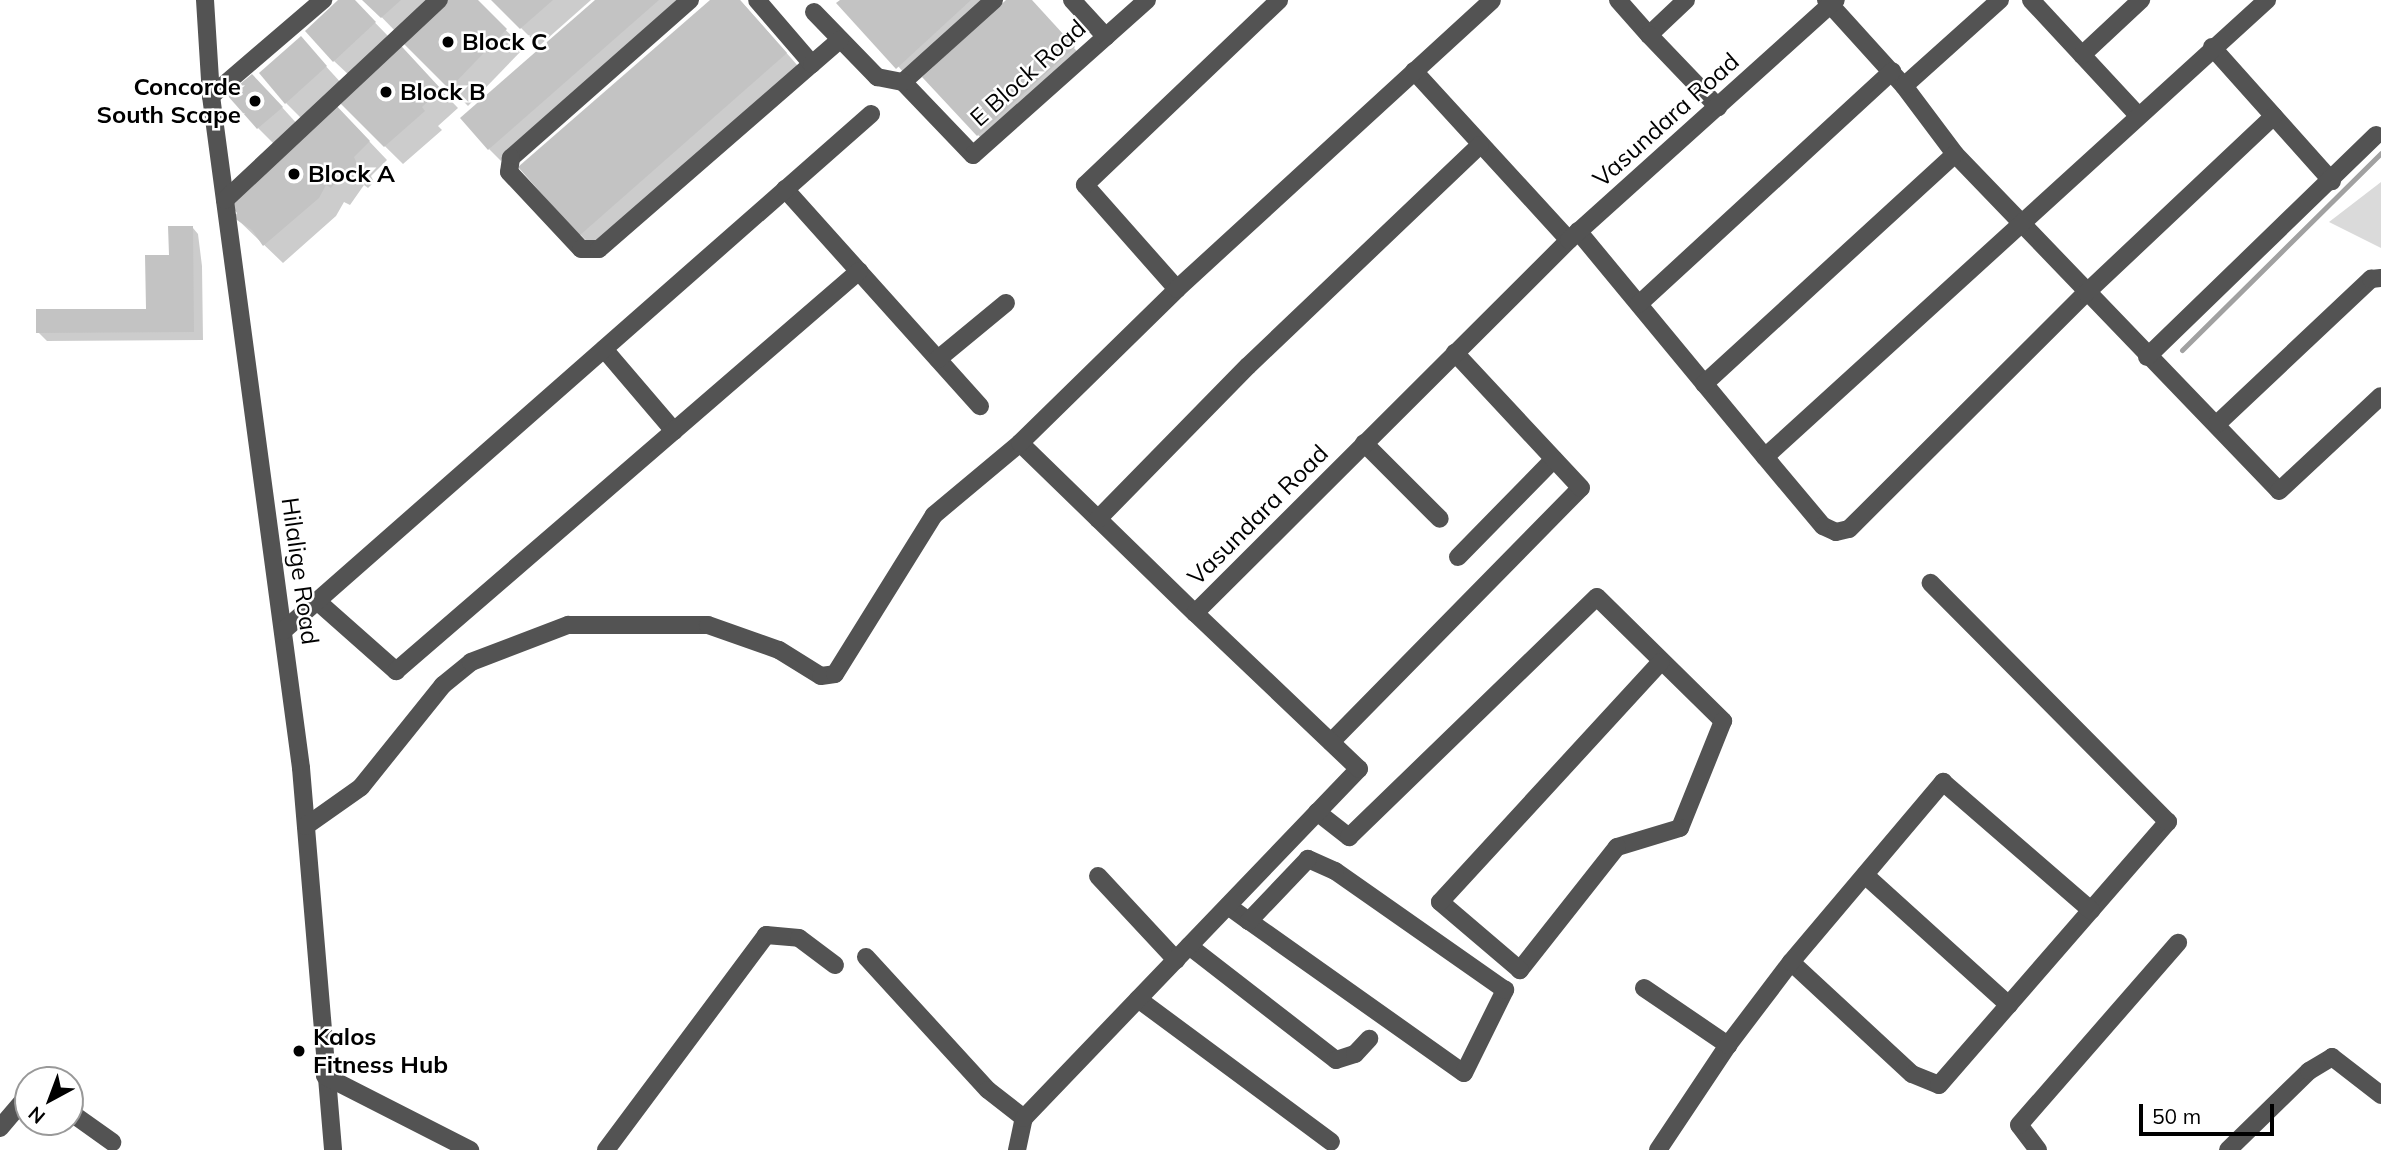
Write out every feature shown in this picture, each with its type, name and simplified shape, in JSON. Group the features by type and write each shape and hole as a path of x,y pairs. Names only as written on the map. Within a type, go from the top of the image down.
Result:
{"street":[{"name":"Hilalige Road","path":"205,0 211,96 283,631 306,826 333,1150"},
{"path":"211,96 323,0"},
{"path":"225,200 439,0"},
{"path":"690,0 511,158 509,172 581,249 599,248 840,40"},
{"path":"757,0 812,64"},
{"path":"814,12 877,77 904,82 995,0"},
{"path":"1072,0 1105,37"},
{"name":"E Block Road","path":"904,82 973,155 1147,0"},
{"path":"1177,289 1085,185 1279,0"},
{"path":"306,826 361,787 443,685 471,662 568,625 708,625 779,650 821,676 835,674 934,515 1020,443 1177,289 1492,0"},
{"path":"1618,0 1718,107"},
{"path":"1649,35 1686,0"},
{"path":"1904,86 2000,0"},
{"path":"2031,0 2138,115"},
{"path":"2082,55 2141,0"},
{"path":"1765,457 2212,47 2267,0"},
{"name":"Vasundara Road","path":"1024,1118 1359,769 1195,612 1574,235 1831,2 1892,71 1955,154 2085,293 2217,424 2279,491 2381,396"},
{"path":"2212,47 2332,181"},
{"path":"1414,71 1480,145 1574,235 1639,304 1823,526 1836,532 1849,529 2085,293 2274,116"},
{"path":"1639,304 1892,71"},
{"path":"283,631 871,114"},
{"path":"2147,357 2332,181 2376,135"},
{"path":"1098,519 1248,366 1480,145"},
{"path":"1704,384 1955,154"},
{"path":"785,189 980,406"},
{"path":"317,601 396,671 859,271"},
{"path":"2217,424 2371,278 2381,278"},
{"path":"938,359 1006,303"},
{"path":"604,349 674,431"},
{"path":"1331,742 1581,488 1455,353"},
{"path":"1020,443 1195,612"},
{"path":"1364,443 1440,519"},
{"path":"1458,556 1554,459"},
{"path":"1791,962 1912,1074 1939,1085 2168,822 1931,583"},
{"path":"1317,812 1349,837 1597,597 1723,721 1680,828 1617,847 1520,970 1440,902 1661,662"},
{"path":"1658,1150 1728,1045 1791,962 1943,782 2091,910"},
{"path":"1228,906 1249,921 1464,1073 1505,990 1335,871 1308,859 1249,921"},
{"path":"1864,875 2009,1005"},
{"path":"1098,876 1175,960"},
{"path":"606,1150 766,935 799,938 835,965"},
{"path":"2038,1150 2018,1125 2178,943"},
{"path":"1189,946 1336,1060 1355,1054 1369,1039"},
{"path":"866,957 988,1090 1024,1118 1017,1150"},
{"path":"1644,989 1728,1045"},
{"path":"1138,999 1331,1142"},
{"path":"2228,1150 2309,1071 2332,1057 2381,1095"},
{"path":"325,1076 470,1150"},
{"path":"0,1128 14,1112"},
{"path":"84,1122 112,1142"}],"shaded area":[{"path":"2381,182 2381,248 2329,222"}],"building":[{"path":"338,0 355,0 376,22 333,62 305,31"},
{"path":"362,0 401,0 381,18"},
{"name":"Block C","path":"435,0 478,0 507,29 449,89 395,35"},
{"path":"491,0 553,0 520,29"},
{"path":"595,0 659,0 488,150 460,118"},
{"path":"710,0 740,0 787,53 579,236 518,167"},
{"path":"840,0 971,0 896,69 836,3"},
{"path":"1006,0 1032,0 1075,47 977,136 922,77"},
{"path":"301,36 327,66 285,104 259,73"},
{"name":"Block B","path":"392,36 441,89 422,107 425,111 384,147 331,94"},
{"name":"Concorde South Scape","path":"252,74 283,107 257,129 227,95"},
{"name":"Block A","path":"331,100 370,141 354,157 357,164 349,171 346,168 331,188 326,185 319,198 263,246 252,230 234,218 237,213 229,204"},
{"path":"168,226 193,226 194,332 36,333 36,309 146,309 145,255 169,255"}],"waterway":[{"path":"2182,350 2381,153"}],"place":[{"name":"Block C","path":"448,42"},
{"name":"Block B","path":"386,92"},
{"name":"Concorde South Scape","path":"255,101"},
{"name":"Block A","path":"294,174"},
{"name":"Kalos Fitness Hub","path":"299,1051"}]}
